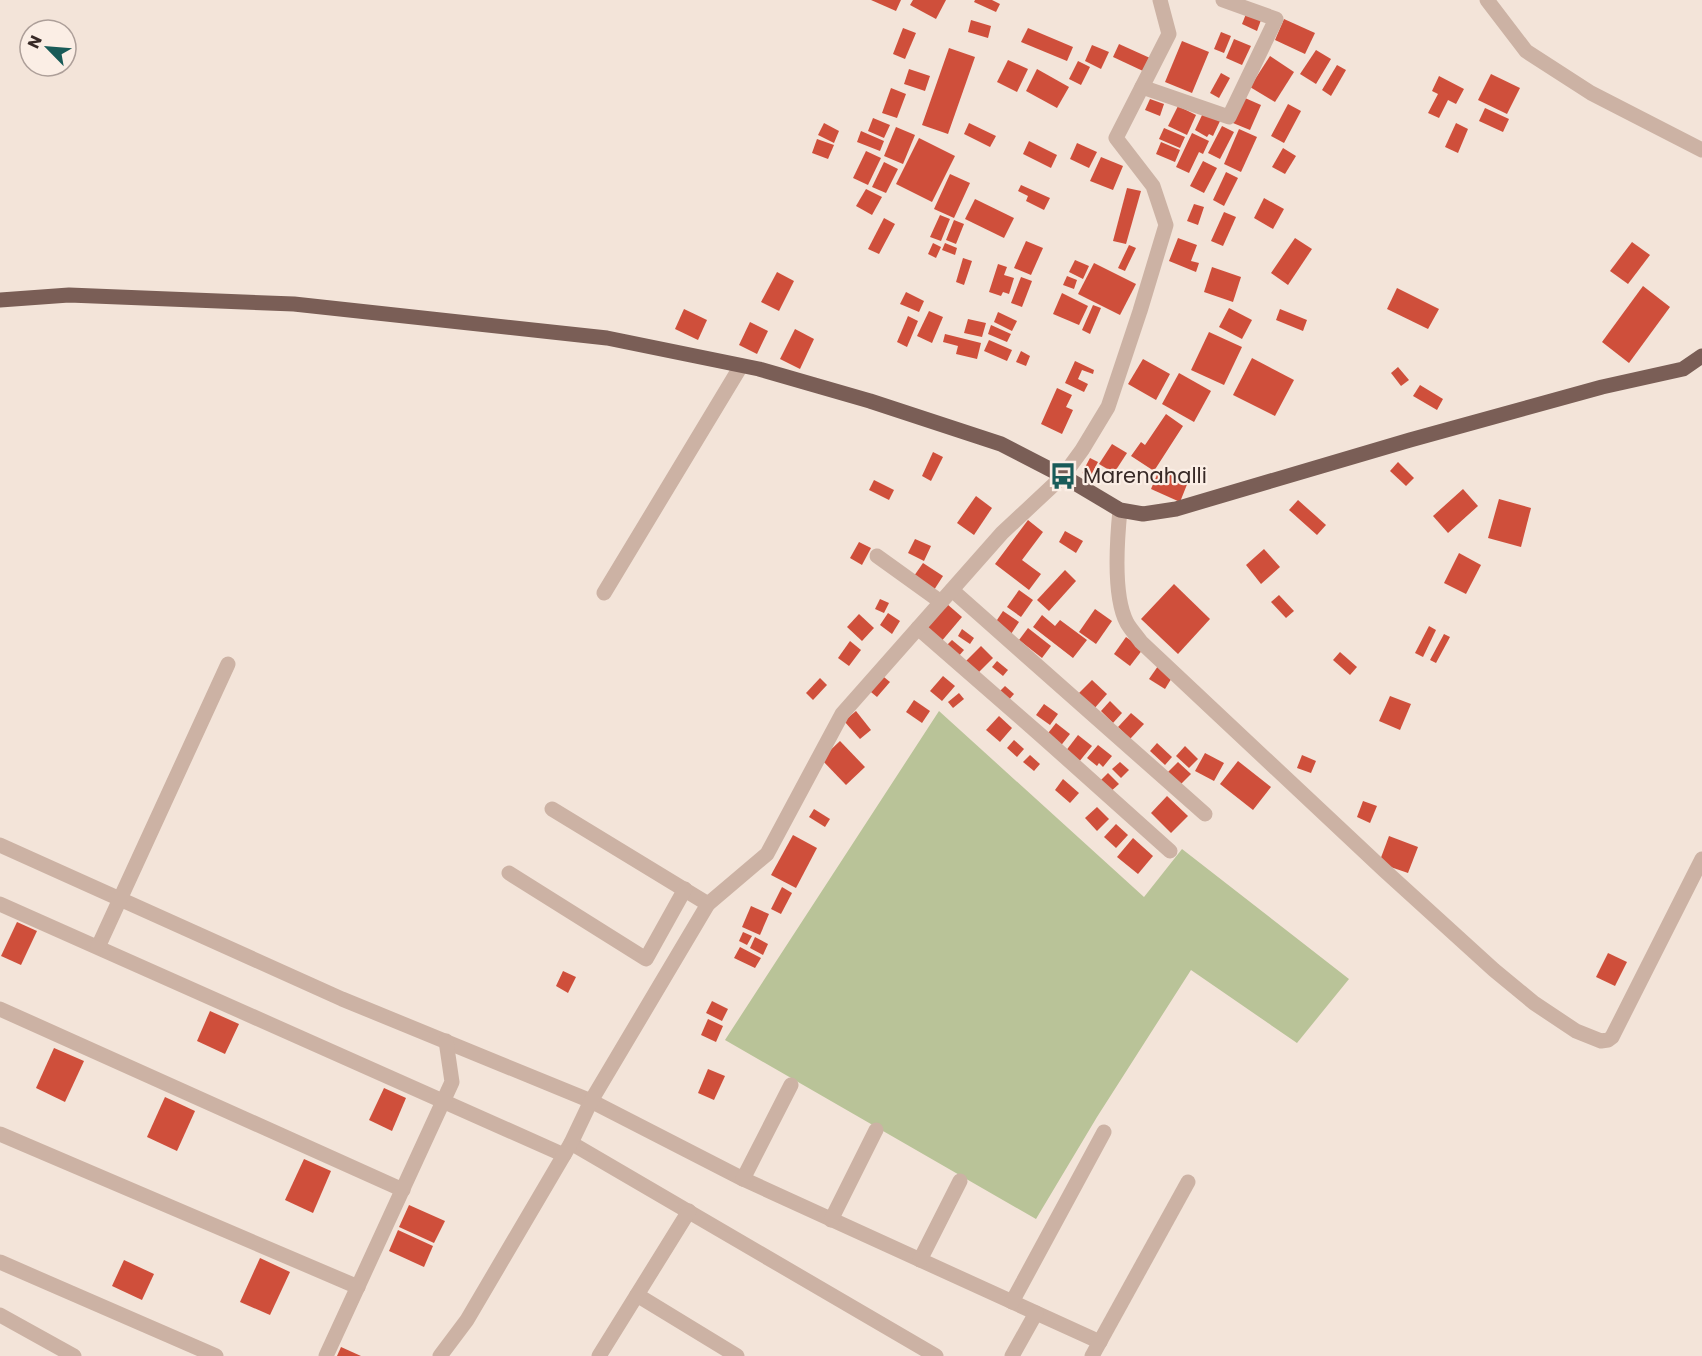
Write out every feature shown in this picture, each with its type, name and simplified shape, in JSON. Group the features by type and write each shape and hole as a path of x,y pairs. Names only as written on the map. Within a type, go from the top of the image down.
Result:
{"main road":[{"path":"0,300 69,295 294,304 607,338 759,369 870,401 1001,444 1063,476 1120,510 1143,514 1176,509 1410,440 1602,387 1683,369 1702,356"}],"street":[{"path":"440,1356 467,1320 567,1149 591,1101 708,904 767,854 842,714 1002,533 1063,476 1108,407 1166,225 1153,186 1116,138 1169,33 1160,0"},
{"path":"1142,87 1229,117 1276,19 1223,0"},
{"path":"1487,0 1526,51 1591,93 1702,150"},
{"path":"604,593 741,366"},
{"path":"1120,510 1117,579 1120,604 1127,623 1141,642 1443,926 1534,1003 1576,1031 1601,1041 1612,1037 1702,859"},
{"path":"877,556 941,602"},
{"path":"952,590 1205,814"},
{"path":"918,628 1170,851"},
{"path":"98,947 228,664"},
{"path":"552,809 708,904"},
{"path":"0,845 342,999 591,1101 743,1179 1035,1313 1096,1349 1188,1182"},
{"path":"509,873 646,959 685,889"},
{"path":"0,904 444,1100 567,1149 689,1211 936,1356"},
{"path":"0,1009 403,1190"},
{"path":"326,1356 452,1083 446,1041"},
{"path":"743,1179 791,1084"},
{"path":"831,1220 876,1130"},
{"path":"1012,1302 1104,1132"},
{"path":"0,1134 358,1287"},
{"path":"920,1260 960,1181"},
{"path":"599,1356 689,1211"},
{"path":"0,1262 216,1356"},
{"path":"637,1295 737,1356"},
{"path":"1012,1356 1035,1313"},
{"path":"0,1316 74,1356"}],"green space":[{"path":"939,711 1144,897 1182,849 1349,979 1297,1043 1191,970 1097,1117 1036,1219 725,1040"}],"building":[{"path":"871,0 901,0 896,11"},
{"path":"913,0 946,0 936,19 910,5"},
{"path":"975,0 992,0 1000,4 996,12 974,2"},
{"path":"1246,14 1261,20 1257,31 1242,24"},
{"path":"1284,19 1315,33 1305,54 1275,40"},
{"path":"971,20 991,26 988,38 968,32"},
{"path":"903,28 916,33 905,59 893,54"},
{"path":"1028,28 1073,47 1067,61 1021,42"},
{"path":"1221,32 1231,36 1224,53 1214,49"},
{"path":"1234,39 1251,46 1242,65 1226,58"},
{"path":"1182,41 1209,52 1192,93 1165,82"},
{"path":"1119,44 1150,58 1143,71 1113,57"},
{"path":"1092,45 1109,52 1101,69 1085,61"},
{"path":"949,48 975,57 948,134 922,125"},
{"path":"1316,50 1331,59 1316,84 1300,74"},
{"path":"1270,56 1294,72 1275,102 1250,87"},
{"path":"1008,60 1028,69 1017,92 997,82"},
{"path":"1078,61 1090,67 1081,85 1069,79"},
{"path":"1337,65 1346,70 1331,96 1322,90"},
{"path":"909,69 930,76 925,91 904,84"},
{"path":"1037,69 1069,87 1057,108 1026,91"},
{"path":"1221,73 1230,78 1219,98 1210,93"},
{"path":"1491,74 1520,88 1507,114 1478,100"},
{"path":"1439,76 1464,89 1456,104 1448,100 1439,118 1428,113 1438,94 1432,91"},
{"path":"891,88 906,94 897,118 882,113"},
{"path":"1245,98 1261,105 1250,130 1233,123"},
{"path":"1150,99 1164,104 1160,116 1145,110"},
{"path":"1288,104 1301,111 1284,143 1271,136"},
{"path":"1178,106 1196,115 1187,135 1168,126"},
{"path":"1485,108 1509,119 1503,132 1479,121"},
{"path":"1203,113 1220,121 1213,136 1209,134 1207,137 1195,130"},
{"path":"873,118 890,125 884,138 868,131"},
{"path":"824,123 839,131 834,143 818,135"},
{"path":"969,123 996,136 990,147 964,134"},
{"path":"1456,123 1468,129 1458,153 1445,147"},
{"path":"1222,126 1234,132 1220,159 1208,153"},
{"path":"896,127 915,135 903,164 884,156"},
{"path":"1164,128 1185,137 1180,148 1159,139"},
{"path":"1239,129 1257,137 1241,172 1224,164"},
{"path":"861,131 884,141 880,151 857,142"},
{"path":"1192,133 1209,141 1203,154 1199,152 1189,173 1176,167"},
{"path":"919,138 955,156 932,202 896,184"},
{"path":"817,139 834,145 828,159 812,153"},
{"path":"1029,141 1057,155 1051,168 1023,154"},
{"path":"1161,142 1180,150 1175,162 1156,154"},
{"path":"1077,143 1097,152 1089,168 1070,159"},
{"path":"1283,148 1296,156 1285,174 1272,167"},
{"path":"866,151 881,158 868,185 853,178"},
{"path":"1101,157 1123,166 1113,190 1090,181"},
{"path":"1203,161 1217,168 1204,193 1190,186"},
{"path":"884,162 898,169 886,193 872,187"},
{"path":"1226,172 1238,178 1224,206 1213,200"},
{"path":"950,174 970,183 954,218 934,209"},
{"path":"1021,185 1050,198 1044,210 1026,201 1028,196 1018,191"},
{"path":"1127,188 1141,191 1126,244 1113,241"},
{"path":"866,189 882,197 872,215 856,206"},
{"path":"1264,198 1284,209 1273,229 1254,218"},
{"path":"975,199 1014,218 1004,238 965,219"},
{"path":"1194,204 1204,207 1198,225 1187,221"},
{"path":"1224,212 1236,217 1223,246 1211,241"},
{"path":"940,215 950,219 941,241 930,237"},
{"path":"884,218 895,224 879,254 868,249"},
{"path":"954,220 964,224 956,244 946,240"},
{"path":"1178,238 1197,245 1191,261 1199,263 1196,272 1169,261"},
{"path":"1295,238 1312,249 1288,285 1271,273"},
{"path":"1026,241 1043,248 1031,275 1014,268"},
{"path":"1632,242 1650,255 1628,284 1610,271"},
{"path":"933,243 941,247 936,258 928,254"},
{"path":"945,243 957,248 955,255 942,250"},
{"path":"1129,245 1136,248 1125,271 1118,268"},
{"path":"963,258 972,261 964,285 956,282"},
{"path":"1075,260 1089,266 1083,279 1069,272"},
{"path":"1094,263 1136,284 1120,315 1078,294"},
{"path":"998,264 1007,267 1004,275 1014,278 1009,294 1003,292 1001,296 989,292"},
{"path":"1212,267 1241,277 1233,302 1204,292"},
{"path":"777,272 794,281 779,311 761,302"},
{"path":"1067,276 1077,280 1074,289 1063,285"},
{"path":"1021,277 1032,281 1022,307 1011,303"},
{"path":"1643,286 1670,307 1629,363 1602,342"},
{"path":"1397,288 1439,309 1428,329 1387,309"},
{"path":"906,292 924,301 919,312 900,304"},
{"path":"1062,293 1088,306 1079,325 1053,314"},
{"path":"1093,305 1101,308 1090,334 1082,330"},
{"path":"1229,308 1252,320 1242,339 1219,327"},
{"path":"684,309 707,320 698,340 675,329"},
{"path":"1280,309 1307,320 1303,331 1276,320"},
{"path":"929,311 943,317 932,343 917,336"},
{"path":"998,312 1017,321 1012,331 994,322"},
{"path":"908,316 918,321 907,347 897,342"},
{"path":"968,319 986,323 982,337 964,333"},
{"path":"750,322 768,331 757,354 739,345"},
{"path":"991,325 1011,334 1007,342 988,334"},
{"path":"795,329 814,339 800,369 780,359"},
{"path":"1209,332 1242,347 1224,385 1191,370"},
{"path":"945,334 981,343 977,359 956,354 958,346 943,342"},
{"path":"989,340 1012,350 1007,361 984,351"},
{"path":"1021,351 1030,356 1026,366 1016,362"},
{"path":"1252,358 1294,380 1275,416 1233,395"},
{"path":"1143,359 1170,374 1156,400 1128,384"},
{"path":"1075,361 1094,370 1093,374 1082,370 1078,379 1088,384 1084,392 1065,383"},
{"path":"1398,367 1409,380 1401,386 1391,373"},
{"path":"1179,373 1211,391 1194,422 1162,404"},
{"path":"1420,385 1443,399 1437,410 1413,396"},
{"path":"1057,388 1072,395 1066,407 1073,410 1062,434 1041,424"},
{"path":"1166,414 1183,426 1154,471 1131,456 1141,442 1145,445"},
{"path":"1112,444 1127,453 1114,473 1099,464"},
{"path":"933,452 943,457 931,481 922,476"},
{"path":"1090,458 1098,462 1090,477 1082,473"},
{"path":"1398,462 1414,478 1406,486 1390,471"},
{"path":"1159,470 1188,482 1180,502 1151,489"},
{"path":"874,480 894,490 889,500 869,490"},
{"path":"1463,489 1478,506 1448,533 1433,516"},
{"path":"976,496 992,508 974,535 957,523"},
{"path":"1499,499 1531,508 1521,547 1488,538"},
{"path":"1298,500 1326,525 1317,535 1289,510"},
{"path":"1028,520 1043,532 1022,560 1041,574 1029,590 995,564"},
{"path":"1065,531 1083,541 1076,553 1059,542"},
{"path":"915,539 931,546 924,561 908,553"},
{"path":"859,542 871,548 862,565 850,558"},
{"path":"1264,549 1280,567 1261,584 1246,565"},
{"path":"1459,553 1481,565 1466,594 1444,583"},
{"path":"923,563 943,576 934,590 914,576"},
{"path":"1065,570 1076,581 1049,611 1037,600"},
{"path":"1174,584 1210,619 1178,654 1141,619"},
{"path":"1019,590 1033,600 1021,617 1007,607"},
{"path":"1279,595 1294,611 1286,618 1271,602"},
{"path":"880,599 889,603 884,613 875,609"},
{"path":"947,604 962,617 940,643 925,631"},
{"path":"1095,609 1112,621 1096,644 1079,632"},
{"path":"1003,611 1019,622 1011,634 995,623"},
{"path":"888,613 900,621 892,634 880,625"},
{"path":"859,614 874,628 862,641 847,627"},
{"path":"1042,615 1055,626 1060,620 1087,640 1073,658 1033,627"},
{"path":"1429,626 1436,630 1423,657 1415,653"},
{"path":"1028,628 1051,646 1042,658 1019,640"},
{"path":"962,629 974,638 970,644 958,636"},
{"path":"1444,634 1450,637 1436,663 1430,660"},
{"path":"1126,637 1143,649 1130,666 1114,654"},
{"path":"952,640 964,650 957,658 945,647"},
{"path":"850,641 861,650 849,666 838,658"},
{"path":"981,646 993,658 976,675 964,663"},
{"path":"1340,652 1357,667 1350,675 1333,660"},
{"path":"997,661 1008,670 1003,676 992,667"},
{"path":"1158,666 1173,676 1165,689 1149,679"},
{"path":"879,673 890,682 877,697 866,688"},
{"path":"943,676 955,686 942,701 930,691"},
{"path":"820,678 827,685 813,700 806,693"},
{"path":"1092,680 1107,694 1093,710 1077,695"},
{"path":"1005,686 1014,694 1007,702 997,694"},
{"path":"959,693 964,699 953,708 948,702"},
{"path":"1390,696 1411,704 1400,730 1379,721"},
{"path":"914,700 930,711 922,723 906,712"},
{"path":"1110,701 1122,713 1113,723 1101,711"},
{"path":"1044,704 1058,714 1050,725 1036,715"},
{"path":"856,711 871,730 860,739 844,721"},
{"path":"1131,713 1144,724 1130,739 1118,727"},
{"path":"999,716 1012,728 1000,742 986,730"},
{"path":"1056,723 1070,734 1059,748 1045,737"},
{"path":"1078,735 1092,746 1078,763 1065,752"},
{"path":"1014,740 1024,749 1017,757 1007,748"},
{"path":"840,741 865,767 846,785 821,759"},
{"path":"1157,743 1172,757 1165,765 1150,751"},
{"path":"1098,745 1112,756 1103,767 1099,763 1097,766 1087,758"},
{"path":"1185,746 1198,759 1189,768 1176,756"},
{"path":"1205,753 1224,763 1214,781 1195,771"},
{"path":"1030,755 1040,764 1034,771 1023,762"},
{"path":"1302,755 1316,761 1311,773 1297,768"},
{"path":"1238,761 1271,787 1253,810 1220,784"},
{"path":"1120,762 1129,770 1121,778 1112,769"},
{"path":"1178,762 1191,774 1178,787 1166,774"},
{"path":"1108,773 1119,784 1109,793 1099,782"},
{"path":"1063,779 1079,793 1070,803 1055,790"},
{"path":"1167,796 1188,816 1171,833 1151,813"},
{"path":"1363,801 1377,806 1370,823 1357,817"},
{"path":"1097,807 1109,819 1097,831 1085,818"},
{"path":"814,809 830,819 825,827 809,817"},
{"path":"1116,824 1128,835 1116,848 1104,837"},
{"path":"793,835 817,848 796,888 771,875"},
{"path":"1389,836 1418,847 1408,873 1379,863"},
{"path":"1133,838 1153,856 1138,874 1117,857"},
{"path":"782,887 792,893 781,914 771,909"},
{"path":"751,906 769,914 760,935 742,927"},
{"path":"17,922 37,931 21,965 1,956"},
{"path":"743,932 752,936 747,945 739,941"},
{"path":"755,937 768,944 763,955 750,948"},
{"path":"740,947 761,958 755,968 734,958"},
{"path":"1608,953 1627,962 1615,986 1596,977"},
{"path":"563,971 576,977 568,993 556,986"},
{"path":"712,1001 728,1009 722,1021 706,1013"},
{"path":"210,1011 239,1024 225,1054 197,1041"},
{"path":"708,1019 723,1026 716,1042 701,1035"},
{"path":"54,1048 84,1061 65,1102 36,1088"},
{"path":"708,1069 725,1076 714,1100 698,1093"},
{"path":"384,1088 406,1098 392,1131 369,1120"},
{"path":"165,1097 195,1111 177,1151 147,1137"},
{"path":"304,1159 331,1171 313,1213 285,1200"},
{"path":"409,1205 445,1221 434,1243 399,1227"},
{"path":"398,1230 433,1246 424,1267 389,1251"},
{"path":"260,1258 290,1272 270,1315 240,1302"},
{"path":"124,1260 154,1274 142,1300 112,1286"},
{"path":"341,1347 361,1356 337,1356"}],"place":[{"name":"Marenahalli","path":"1063,476"}]}
